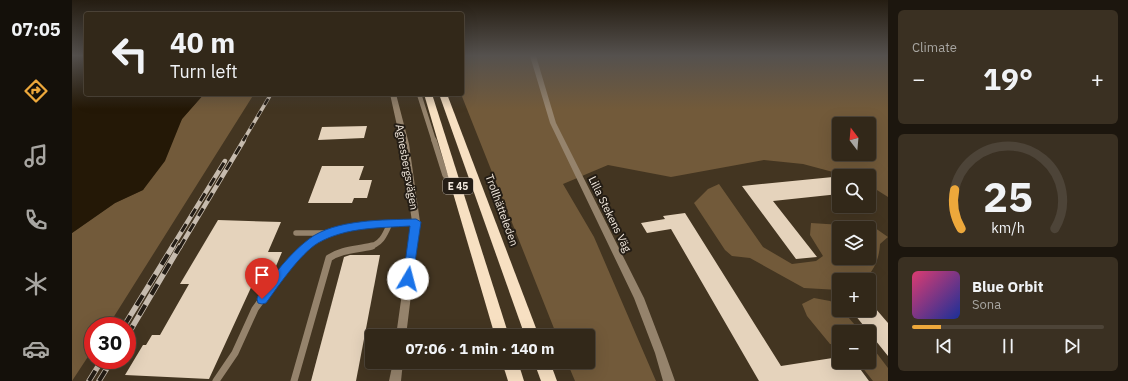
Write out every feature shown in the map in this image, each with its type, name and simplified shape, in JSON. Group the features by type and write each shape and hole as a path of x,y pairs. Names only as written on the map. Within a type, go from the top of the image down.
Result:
{"highway":[{"name":"E 45","path":"429,96 500,329"},
{"name":"Trollhätteleden","path":"444,96 529,329"},
{"path":"512,369 516,381"},
{"path":"545,369 549,381"}],"street":[{"name":"Lilla Stekens Väg","path":"538,74 553,123 639,298 660,353 668,381"},
{"name":"Agnesbergsvägen","path":"393,96 405,144 416,222 402,329"},
{"path":"395,381 397,369"}],"lane":[{"path":"420,96 445,175 458,188"},
{"path":"296,233 329,233 360,226 416,222"},
{"path":"294,381 329,258 336,251 344,249 371,248 381,242 387,234 390,223"},
{"path":"216,381 236,353 255,309 284,269 313,241 329,233"}],"shaded area":[{"path":"72,74 84,74 84,96 202,96 182,119 165,161 143,190 115,203 72,233"},
{"path":"464,74 888,74 888,197 876,189 876,169 832,169 832,172 803,164 764,160 671,177 608,165 563,184 594,237 656,381 575,381 570,369 595,369 595,329 554,329 462,96 464,96"},
{"path":"202,96 253,96 114,317 84,317 84,363 72,381 72,233 115,203 143,190 182,119"},
{"path":"719,184 763,247 792,264 816,261 823,256 810,235 811,223 832,224 832,265 875,265 870,273 832,273 832,290 804,288 750,258 732,256 725,250 694,203 708,189"},
{"path":"876,229 888,237 880,244 876,263"},
{"path":"814,298 830,301 832,302 832,317 848,317 855,325 832,325 832,344 830,344 807,316 802,304"},
{"path":"876,352 888,368 888,381 873,381 864,369 876,369"}],"building":[{"path":"367,126 364,138 318,140 322,127"},
{"path":"322,166 364,166 359,180 372,180 367,198 354,198 352,203 308,203"},
{"path":"832,177 832,195 773,201 817,257 796,259 742,186"},
{"path":"685,213 781,366 832,358 832,369 860,369 869,381 759,381 671,229 647,233 641,223 665,219 663,216"},
{"path":"218,220 281,222 268,252 282,252 269,282 254,281 209,379 125,375 129,369 136,369 136,357 143,345 146,345 152,335 160,335 189,284 180,284"},
{"path":"350,255 380,255 356,381 311,381 344,257"},
{"path":"876,309 888,323 888,356 876,341 876,325 863,325 857,317 876,317"}],"railway":[{"path":"243,141 270,96"},
{"path":"180,247 244,140"},
{"path":"172,247 225,161"},
{"path":"130,317 173,246"},
{"path":"136,321 180,246"},
{"path":"89,381 96,369"},
{"path":"99,381 106,369"}],"route":[{"path":"262,299 284,269 313,241 329,233 360,226 416,222 408,279"}]}
